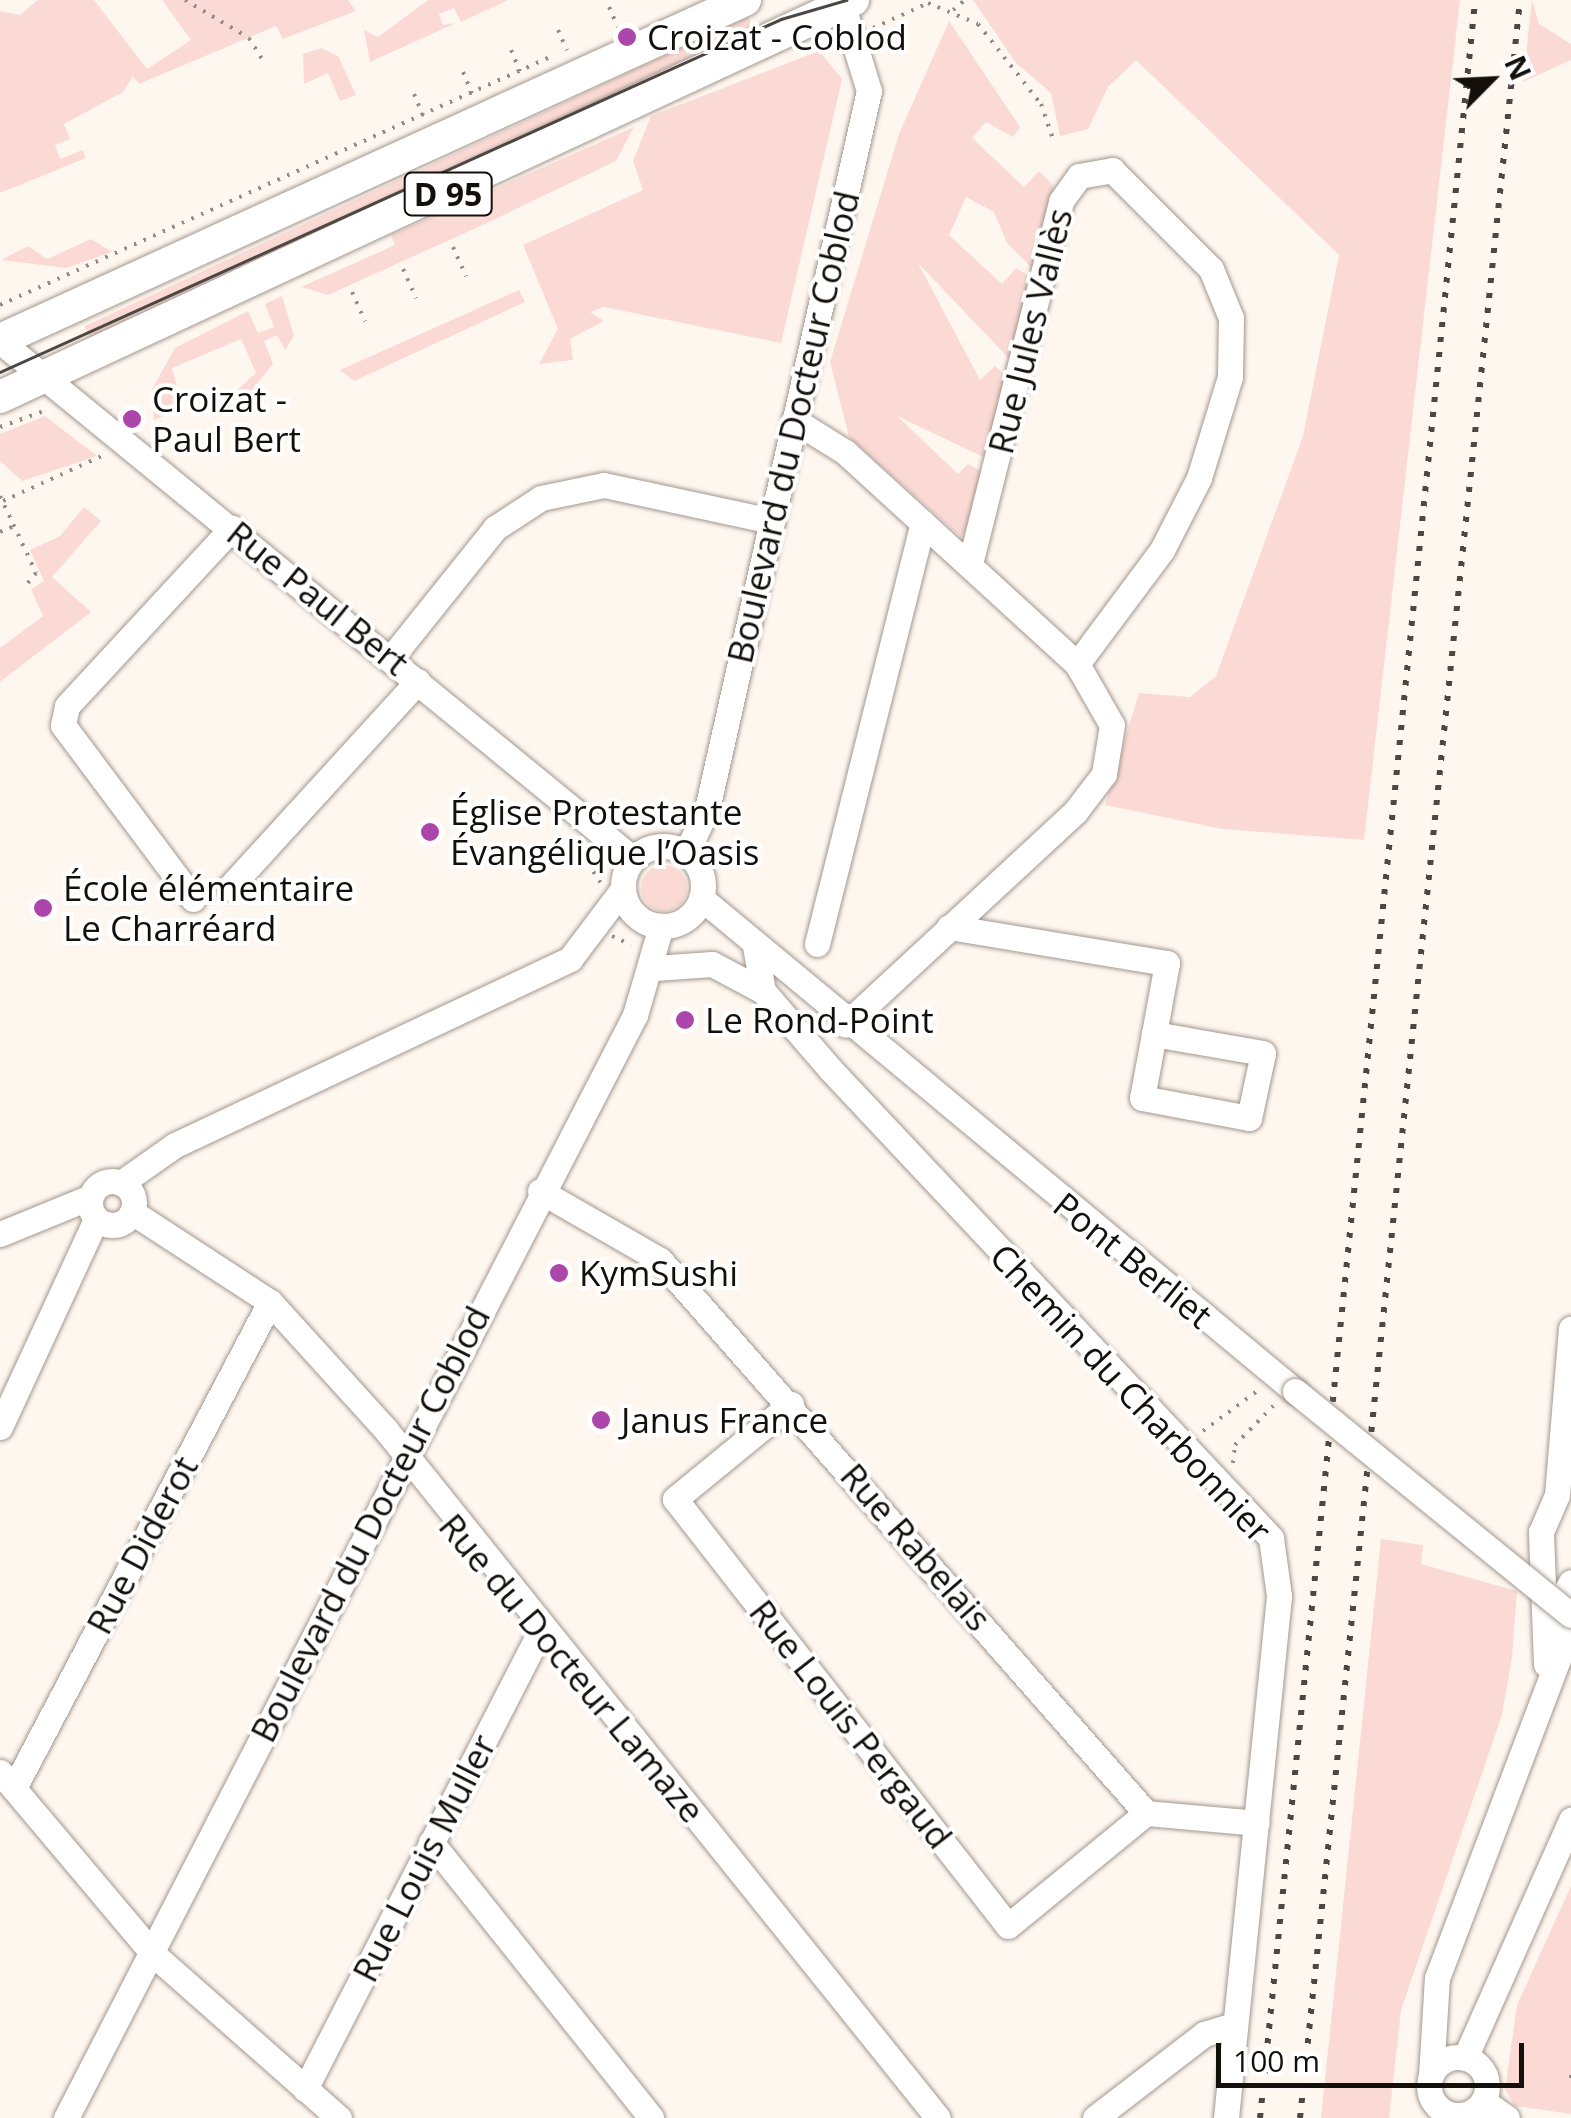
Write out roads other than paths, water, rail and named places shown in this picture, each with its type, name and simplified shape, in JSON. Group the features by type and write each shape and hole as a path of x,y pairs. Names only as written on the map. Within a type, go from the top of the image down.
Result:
{"main road":[{"name":"D 95","path":"0,341 745,0"},
{"name":"D 95","path":"0,398 849,10"}],"street":[{"name":"Boulevard du Docteur Coblod","path":"686,853 708,809 869,90 849,10"},
{"name":"Rue Jules Vallès","path":"970,564 1061,201 1079,176 1112,170 1211,268 1230,318 1230,377 1199,478 1162,550 1077,664"},
{"name":"Rue Paul Bert","path":"0,341 48,376 634,859"},
{"path":"794,420 970,564 1077,664 1108,706 1104,774 844,1025"},
{"path":"390,658 496,528 555,494 604,485 772,521"},
{"path":"817,944 923,523"},
{"path":"193,900 63,725 67,706 232,528"},
{"path":"229,888 418,681"},
{"path":"0,1427 93,1208 99,1185 121,1183 175,1145 554,967 591,938 612,889 634,859 664,846 686,853 702,878 701,898"},
{"path":"612,889 632,910 658,949"},
{"name":"Boulevard du Docteur Coblod","path":"66,2118 540,1191 658,949 701,898"},
{"name":"Pont Berliet","path":"701,898 844,1025 1291,1388 1563,1622"},
{"path":"950,926 1167,963 1142,1098 1249,1118 1262,1053 1154,1034"},
{"path":"755,946 764,990"},
{"name":"Chemin du Charbonnier","path":"658,949 712,964 764,990 1270,1538 1279,1564 1226,2118"},
{"path":"93,1208 116,1226 132,1212 121,1183"},
{"name":"Rue Rabelais","path":"540,1191 660,1260 791,1404 1146,1813"},
{"path":"0,1234 93,1208"},
{"name":"Rue du Docteur Lamaze","path":"132,1212 270,1302 406,1454 423,1488 542,1628 938,2118"},
{"name":"Rue Diderot","path":"7,1780 270,1302"},
{"path":"1563,1622 1541,1532 1557,1495 1571,1330"},
{"name":"Rue Louis Pergaud","path":"791,1404 676,1499 1008,1926 1146,1813"},
{"path":"1557,1495 1571,1519"},
{"path":"1507,2118 1463,2113 1434,2102 1432,2008 1545,1688 1571,1582"},
{"name":"Rue Louis Muller","path":"306,2089 542,1628"},
{"path":"7,1780 152,1954 339,2118"},
{"path":"1146,1813 1257,1823"},
{"path":"1463,2113 1467,2063 1571,1820"},
{"path":"432,1842 652,2118"},
{"path":"1432,2008 1467,2063"},
{"path":"1095,2118 1204,2034 1234,2025"},
{"path":"1431,2076 1467,2063"},
{"path":"1130,2118 1132,2091"}],"tram line":[{"path":"0,372 781,19 846,0"}],"railway":[{"path":"1260,2118 1475,0"},
{"path":"1300,2118 1520,0"}],"place":[{"name":"Croizat - Coblod","path":"627,37"},
{"name":"Croizat - Paul Bert","path":"132,419"},
{"name":"Église Protestante Évangélique l’Oasis","path":"430,832"},
{"name":"École élémentaire Le Charréard","path":"43,908"},
{"name":"Le Rond-Point","path":"685,1020"},
{"name":"KymSushi","path":"559,1273"},
{"name":"Janus France","path":"601,1420"}]}
